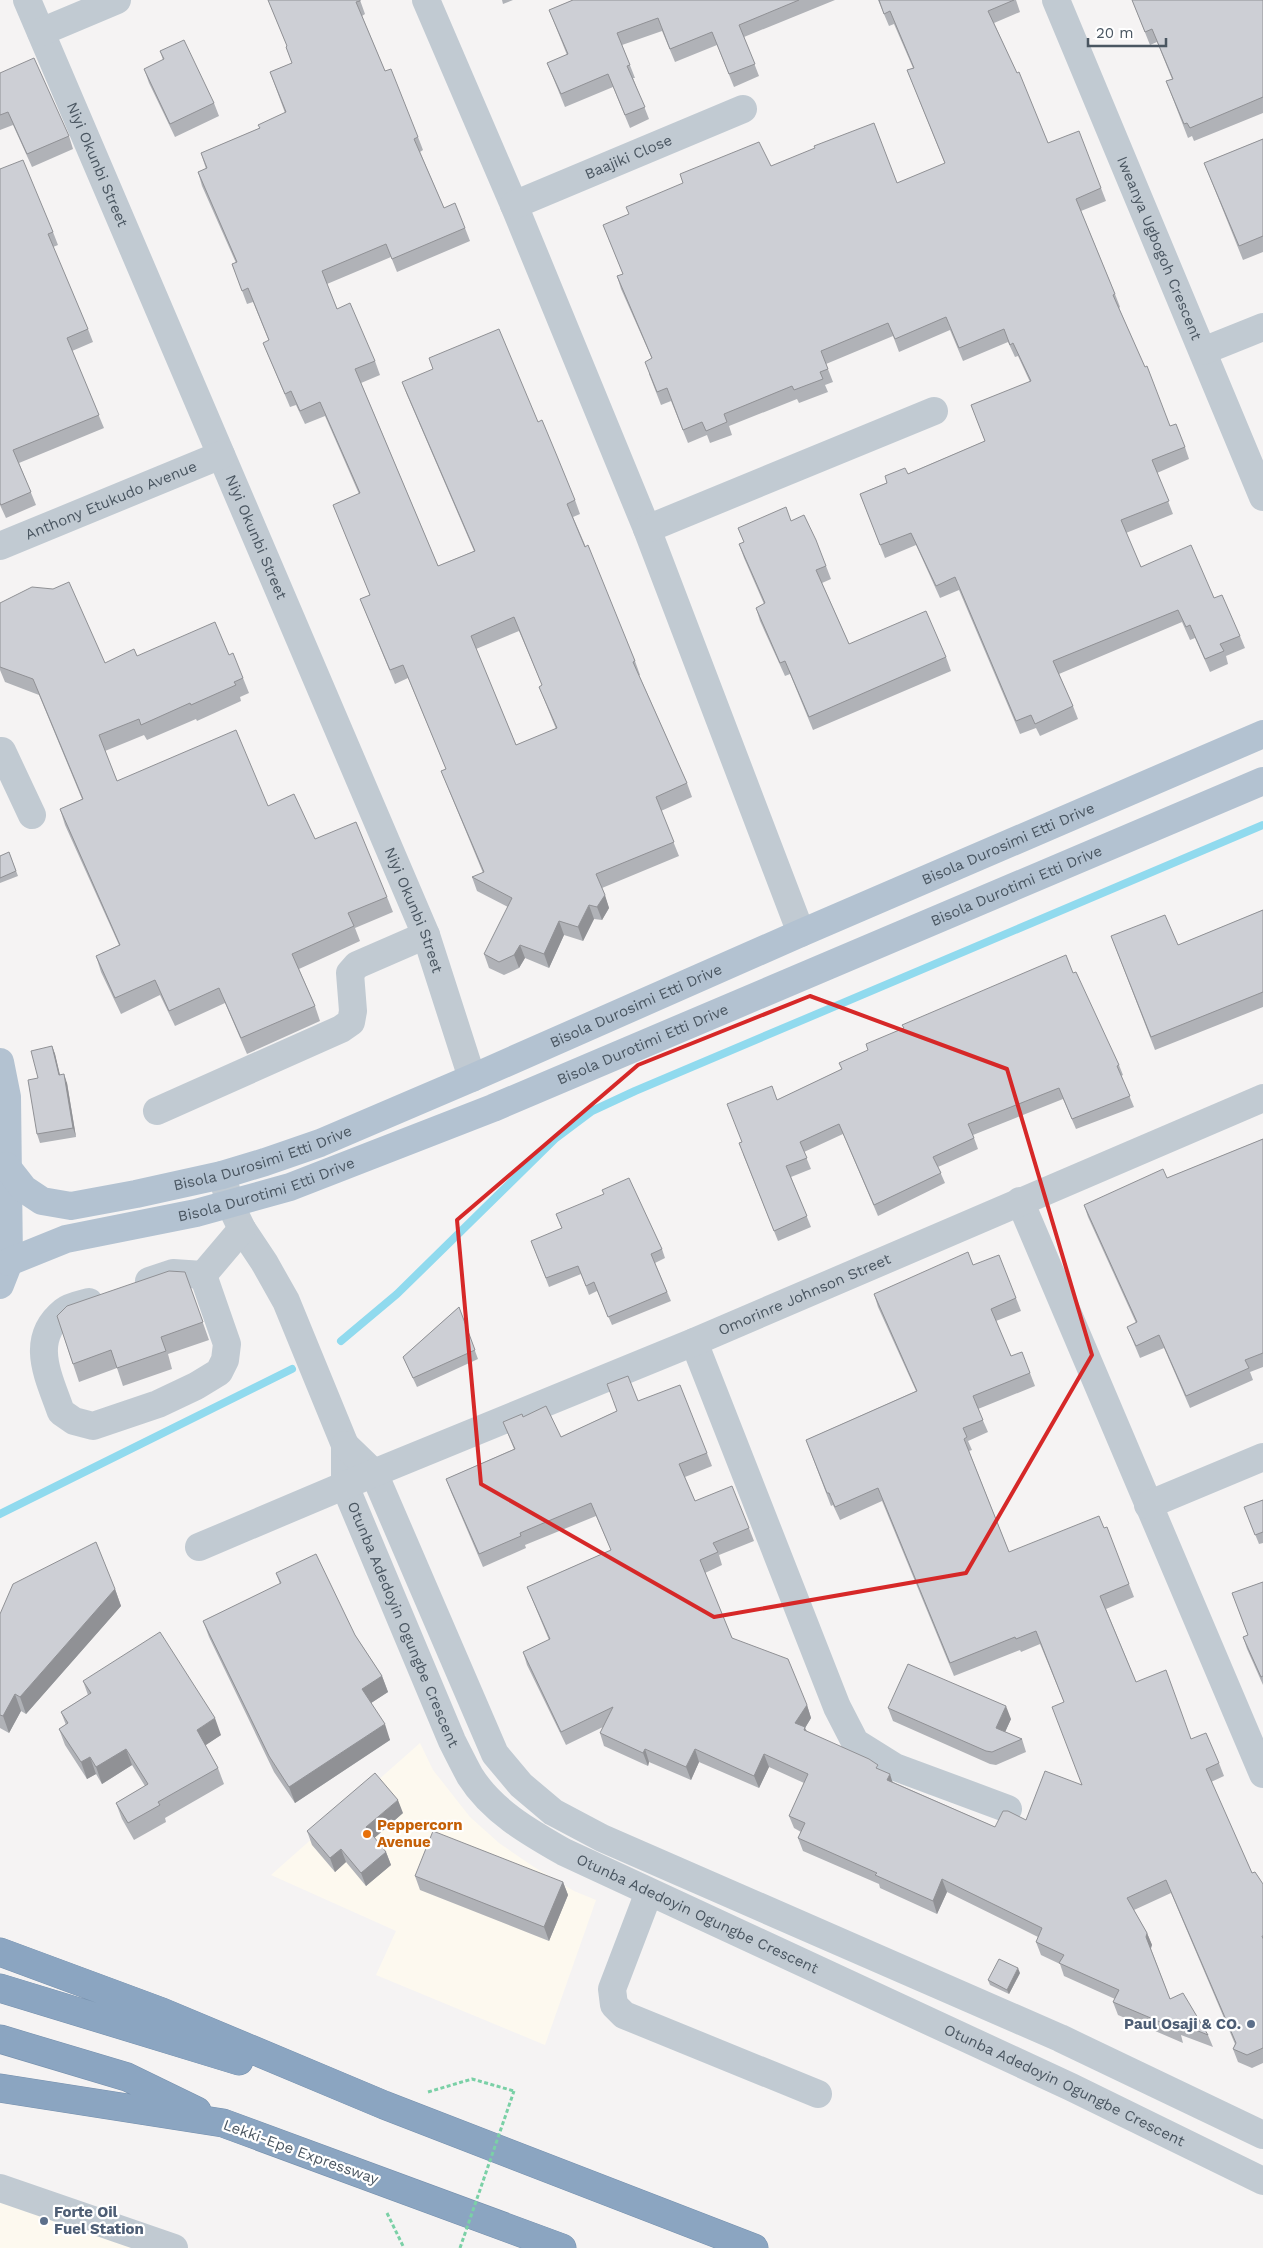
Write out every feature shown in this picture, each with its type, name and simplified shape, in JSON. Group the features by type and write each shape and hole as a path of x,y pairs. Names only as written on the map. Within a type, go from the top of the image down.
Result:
{"highway":[{"path":"0,1952 105,1989 384,2105 754,2248"},
{"path":"0,1988 384,2105"},
{"path":"0,2039 126,2077 224,2123"},
{"name":"Lekki-Epe Expressway","path":"0,2088 224,2123 562,2248"}],"main road":[{"name":"Bisola Durosimi Etti Drive","path":"6,1166 24,1190 42,1201 71,1206 222,1175 265,1162 320,1143 472,1078 801,933 1263,734"},
{"name":"Bisola Durotimi Etti Drive","path":"4,1273 66,1239 196,1214 290,1187 493,1108 1263,781"},
{"path":"0,1062 7,1096 4,1273"}],"street":[{"name":"Niyi Okunbi Street","path":"27,0 426,935 472,1078"},
{"path":"40,32 117,0"},
{"path":"426,0 514,205 647,529 801,933"},
{"name":"Iweanya Ugbogoh Crescent","path":"1056,0 1263,497"},
{"name":"Baajiki Close","path":"514,205 742,109"},
{"path":"1203,351 1263,327"},
{"path":"647,529 934,412"},
{"name":"Anthony Etukudo Avenue","path":"0,546 221,455"},
{"path":"0,752 2,751 32,815"},
{"path":"157,1111 341,1029 351,1022 353,1011 350,973 357,965 426,935"},
{"name":"Omorinre Johnson Street","path":"199,1547 694,1342 1263,1098"},
{"name":"Otunba Adedoyin Ogungbe Crescent","path":"222,1175 230,1204 242,1229 264,1262 286,1301 345,1445 345,1486 452,1741 471,1777 501,1812 529,1832 564,1852 1071,2087 1263,2181"},
{"path":"1020,1201 1263,1774"},
{"path":"204,1275 242,1229"},
{"path":"173,1273 204,1275 227,1344 225,1360 219,1372 196,1386 158,1404 93,1426 74,1420 61,1412 43,1353 45,1337 50,1326 65,1310 173,1273"},
{"path":"694,1342 837,1706 855,1742 895,1767 1008,1809"},
{"name":"Otunba Adedoyin Ogungbe Crescent","path":"345,1445 374,1473 495,1754 521,1785 554,1812 602,1838 1060,2038 1263,2135"},
{"path":"1148,1505 1263,1457"},
{"path":"650,1892 612,1989 614,2005 624,2015 818,2094"},
{"path":"866,1992 882,1960"},
{"path":"0,2188 174,2248"}],"path":[{"path":"460,2248 514,2091 472,2079"}],"highlighted area":[{"path":"810,996 1007,1069 1092,1355 966,1573 714,1617 481,1484 457,1220 638,1065"}],"shaded area":[{"path":"420,1743 433,1770 470,1817 499,1843 574,1891 596,1900 545,2045 376,1975 396,1931 271,1875"},
{"name":"Forte Oil Fuel Station","path":"0,2191 160,2248 0,2248"}],"building":[{"path":"268,0 360,0 356,2 385,71 391,69 418,137 414,139 444,208 455,203 465,228 392,259 386,244 322,271 337,309 350,303 375,361 355,369 438,566 475,551 402,382 433,369 429,358 499,329 538,422 542,420 557,456 575,500 567,504 585,547 588,545 635,661 633,662 687,783 656,797 674,842 596,874 605,895 597,907 589,905 578,927 559,921 544,954 520,945 514,955 499,962 484,954 512,898 472,877 484,872 441,771 446,769 403,665 390,670 360,599 370,595 333,505 360,493 320,402 300,411 291,391 285,394 263,343 269,340 248,288 242,291 232,264 237,262 198,172 207,168 201,153 260,128 258,125 286,112 270,72 292,63","holes":["514,617 542,685 539,687 557,728 516,745 471,636"]},
{"path":"573,0 799,0 739,25 755,64 729,74 712,32 670,49 658,18 617,33 630,65 627,66 645,107 625,115 608,74 561,94 547,63 568,54 549,10"},
{"path":"879,0 1014,0 988,11 1017,73 1019,72 1048,143 1079,131 1101,188 1076,199 1115,294 1113,295 1145,367 1147,366 1170,426 1176,424 1185,447 1152,460 1169,501 1121,520 1141,567 1191,545 1214,598 1222,595 1240,636 1220,644 1224,651 1205,659 1190,625 1186,627 1178,610 1053,661 1073,706 1035,724 1031,715 1016,721 955,577 936,586 911,533 880,545 860,494 887,483 885,476 905,468 908,474 985,441 971,405 1031,381 1013,343 1010,345 1004,329 959,348 946,317 895,339 888,323 821,351 828,369 820,372 823,379 794,390 792,386 724,414 727,422 706,431 702,422 683,430 667,388 657,392 645,362 652,358 617,276 623,274 603,225 629,214 626,207 683,183 680,174 759,142 771,166 815,148 814,146 874,123 897,183 945,163 907,70 914,68 890,11 884,14"},
{"path":"1132,0 1263,0 1263,97 1190,128 1187,123 1184,124 1166,81 1173,79 1152,29 1145,32"},
{"path":"184,40 214,103 170,124 144,69 164,59 160,51"},
{"path":"34,58 69,136 27,154 8,112 0,115 0,73"},
{"path":"1263,139 1263,236 1239,246 1204,163"},
{"path":"23,160 53,232 48,234 88,329 67,338 99,415 13,450 31,492 1,505 0,169"},
{"path":"786,507 791,521 804,515 816,540 826,566 816,570 849,644 926,611 946,657 809,717 785,661 780,663 756,608 765,603 739,544 744,542 738,528"},
{"path":"69,582 105,663 134,649 137,656 215,622 229,655 233,653 243,678 234,682 236,685 141,725 139,719 99,735 117,781 236,730 268,806 294,794 315,839 356,822 387,897 348,913 354,926 292,954 315,1006 241,1038 219,988 169,1011 155,980 115,998 96,956 120,945 60,809 83,799 33,679 0,667 0,603 32,587 53,589"},
{"path":"9,852 16,871 0,878 0,856"},
{"path":"1263,910 1263,992 1151,1037 1111,936 1165,915 1178,945"},
{"path":"1066,955 1073,973 1076,972 1119,1065 1117,1066 1130,1096 1072,1119 1059,1088 968,1124 974,1138 933,1157 941,1173 874,1205 839,1124 800,1142 807,1158 786,1166 807,1216 774,1231 739,1143 742,1142 727,1104 772,1086 777,1100 842,1069 839,1063 868,1050 866,1044 904,1028 902,1025"},
{"path":"52,1046 59,1075 64,1074 73,1128 37,1134 28,1080 38,1078 31,1051"},
{"path":"1263,1139 1263,1353 1245,1360 1249,1368 1186,1396 1159,1335 1136,1346 1127,1327 1137,1322 1084,1205 1163,1169 1167,1178"},
{"path":"629,1178 662,1249 651,1254 667,1292 608,1317 594,1282 586,1286 578,1266 546,1278 531,1241 562,1228 556,1214 604,1194 602,1190"},
{"path":"968,1252 973,1265 999,1255 1016,1298 991,1309 1011,1356 1022,1352 1030,1373 973,1396 983,1420 963,1428 967,1437 964,1439 1009,1552 1099,1516 1104,1528 1107,1527 1129,1584 1100,1596 1136,1682 1166,1670 1191,1739 1206,1733 1219,1763 1206,1769 1252,1873 1255,1872 1263,1884 1263,2048 1247,2055 1233,2049 1236,2043 1166,1880 1127,1898 1147,1933 1146,1937 1170,1999 1183,1993 1208,2035 1176,2022 1179,2030 1113,2002 1119,1990 1059,1963 1064,1955 1036,1942 1042,1928 942,1879 933,1901 875,1875 877,1873 798,1838 805,1823 789,1816 808,1774 764,1754 754,1776 695,1749 686,1767 645,1749 643,1753 600,1733 613,1707 561,1732 523,1652 550,1639 527,1587 611,1550 591,1503 520,1533 521,1536 479,1554 446,1479 515,1449 503,1422 522,1414 523,1417 546,1406 561,1437 617,1411 607,1384 628,1376 638,1401 680,1385 707,1453 679,1464 695,1501 732,1486 749,1528 713,1543 718,1552 700,1560 732,1638 788,1659 807,1705 795,1723 805,1727 804,1730 869,1759 878,1765 876,1768 890,1774 887,1780 995,1827 1003,1811 1008,1811 1026,1820 1045,1771 1082,1785 1052,1707 1064,1702 1036,1631 1016,1639 1015,1637 950,1663 878,1488 835,1507 829,1493 827,1493 806,1440 917,1391 874,1294"},
{"path":"169,1271 185,1272 203,1322 161,1337 166,1351 117,1368 111,1350 73,1364 57,1316 67,1306"},
{"path":"459,1307 475,1350 413,1378 403,1357"},
{"path":"1263,1500 1263,1532 1255,1535 1244,1507"},
{"path":"96,1542 115,1589 20,1697 15,1694 3,1716 0,1715 0,1614 13,1584"},
{"path":"316,1554 355,1635 382,1676 362,1689 385,1724 289,1787 269,1756 203,1621 281,1583 276,1573"},
{"path":"1263,1582 1263,1676 1261,1677 1243,1637 1248,1635 1232,1593"},
{"path":"160,1632 215,1718 197,1730 218,1768 158,1802 160,1805 128,1823 116,1803 148,1784 126,1749 96,1767 90,1757 81,1762 59,1729 68,1723 61,1712 91,1693 83,1681"},
{"path":"908,1664 1006,1706 996,1728 1022,1739 992,1752 986,1751 888,1708"},
{"path":"375,1773 398,1800 366,1827 386,1852 361,1873 341,1849 330,1858 307,1831"},
{"path":"433,1831 563,1882 544,1927 415,1876"},
{"path":"999,1959 1018,1968 1007,1990 988,1980"}],"waterway":[{"path":"341,1341 397,1294 556,1138 592,1111 635,1091 1263,825"},
{"path":"0,1514 292,1369"}],"place":[{"name":"Peppercorn Avenue","path":"367,1834"},
{"name":"Paul Osaji & CO.","path":"1251,2024"},
{"name":"Forte Oil Fuel Station","path":"44,2221"}]}
